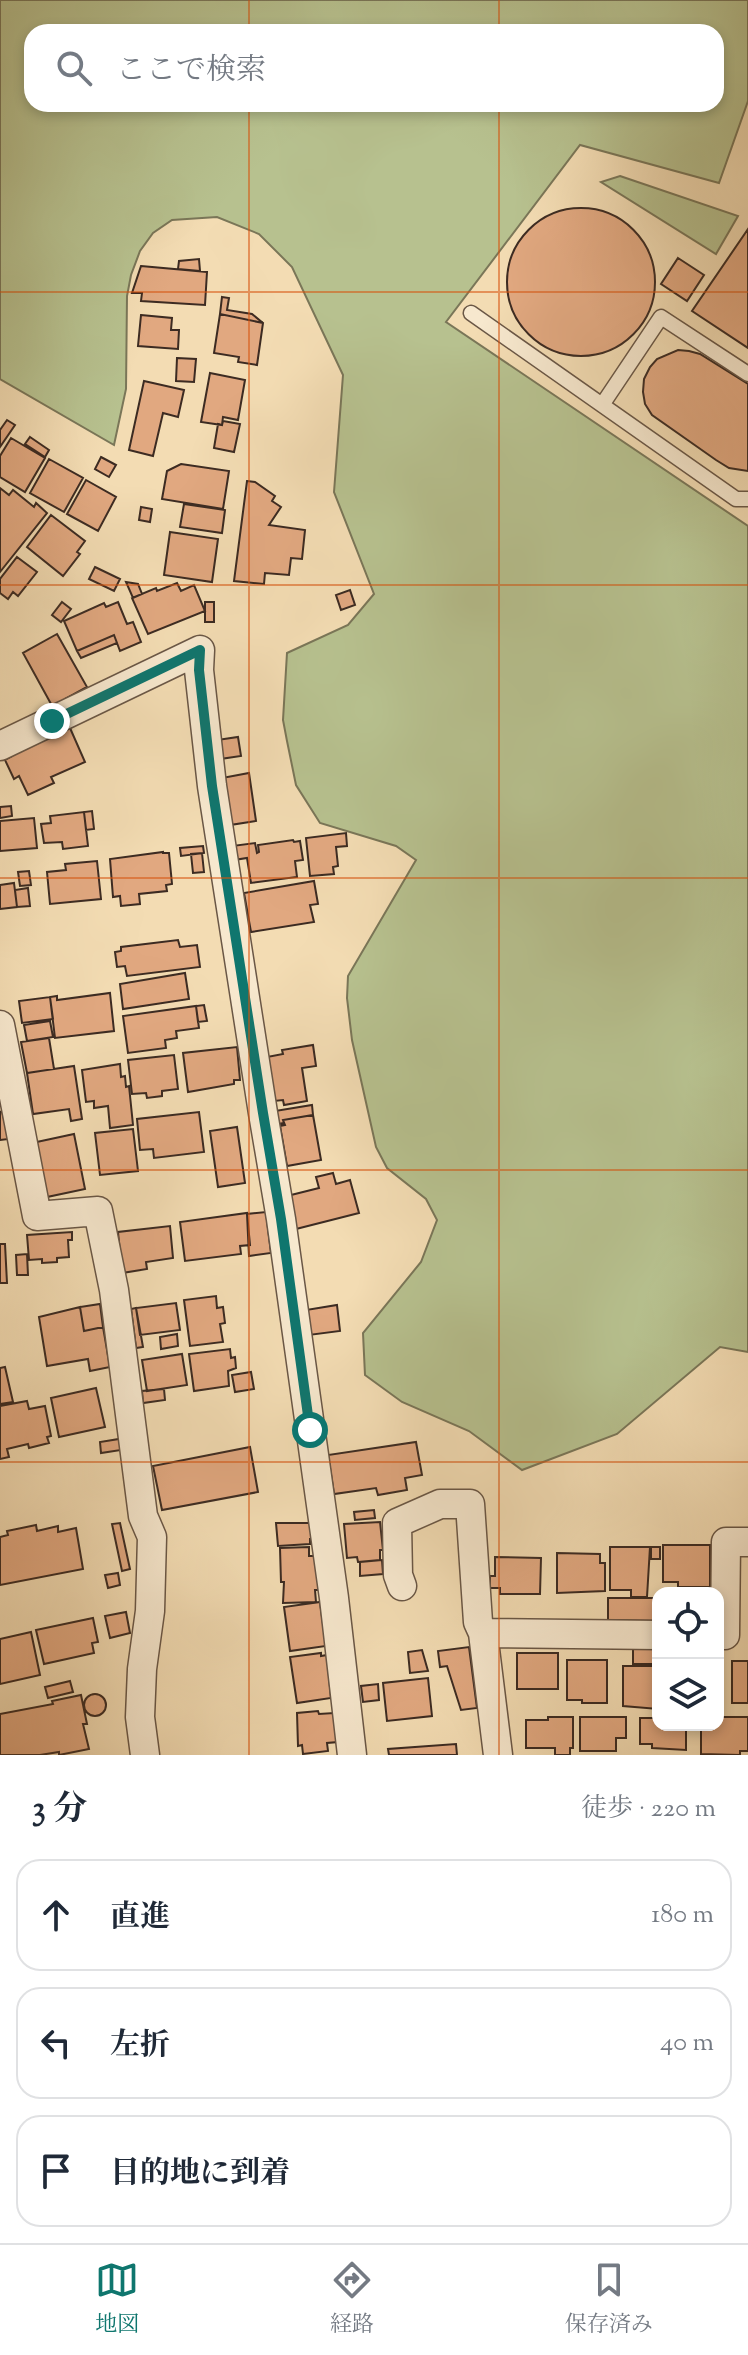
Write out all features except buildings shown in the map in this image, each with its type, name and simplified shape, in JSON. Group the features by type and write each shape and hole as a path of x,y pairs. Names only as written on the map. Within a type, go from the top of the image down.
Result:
{"street":[{"path":"0,746 200,650 199,670 212,786 281,1219 332,1583 352,1755"},
{"path":"0,1025 37,1216 98,1211 114,1290 143,1516 152,1537 150,1611 142,1669 140,1717 145,1755"},
{"path":"402,1586 398,1575 397,1523 440,1504 470,1504 478,1622 483,1633 498,1755"},
{"path":"730,1635 726,1542 748,1542"},
{"path":"483,1633 652,1635"}],"lane":[{"path":"471,313 736,499 748,499"},
{"path":"602,405 661,317 748,374"}],"green space":[{"path":"0,0 748,0 748,101 719,183 580,145 446,322 748,526 748,1352 720,1347 617,1434 522,1470 469,1431 402,1402 365,1375 363,1333 421,1262 437,1220 426,1199 387,1168 376,1147 352,1040 347,998 348,976 416,860 396,846 320,823 296,785 283,720 287,653 348,625 374,594 334,492 343,375 292,267 259,234 217,217 172,220 153,233 140,251 127,296 126,389 114,445 0,379"},
{"path":"620,176 738,216 716,254 601,182"}],"route":[{"path":"52,721 200,650 199,670 212,786 281,1219 310,1430"}]}
